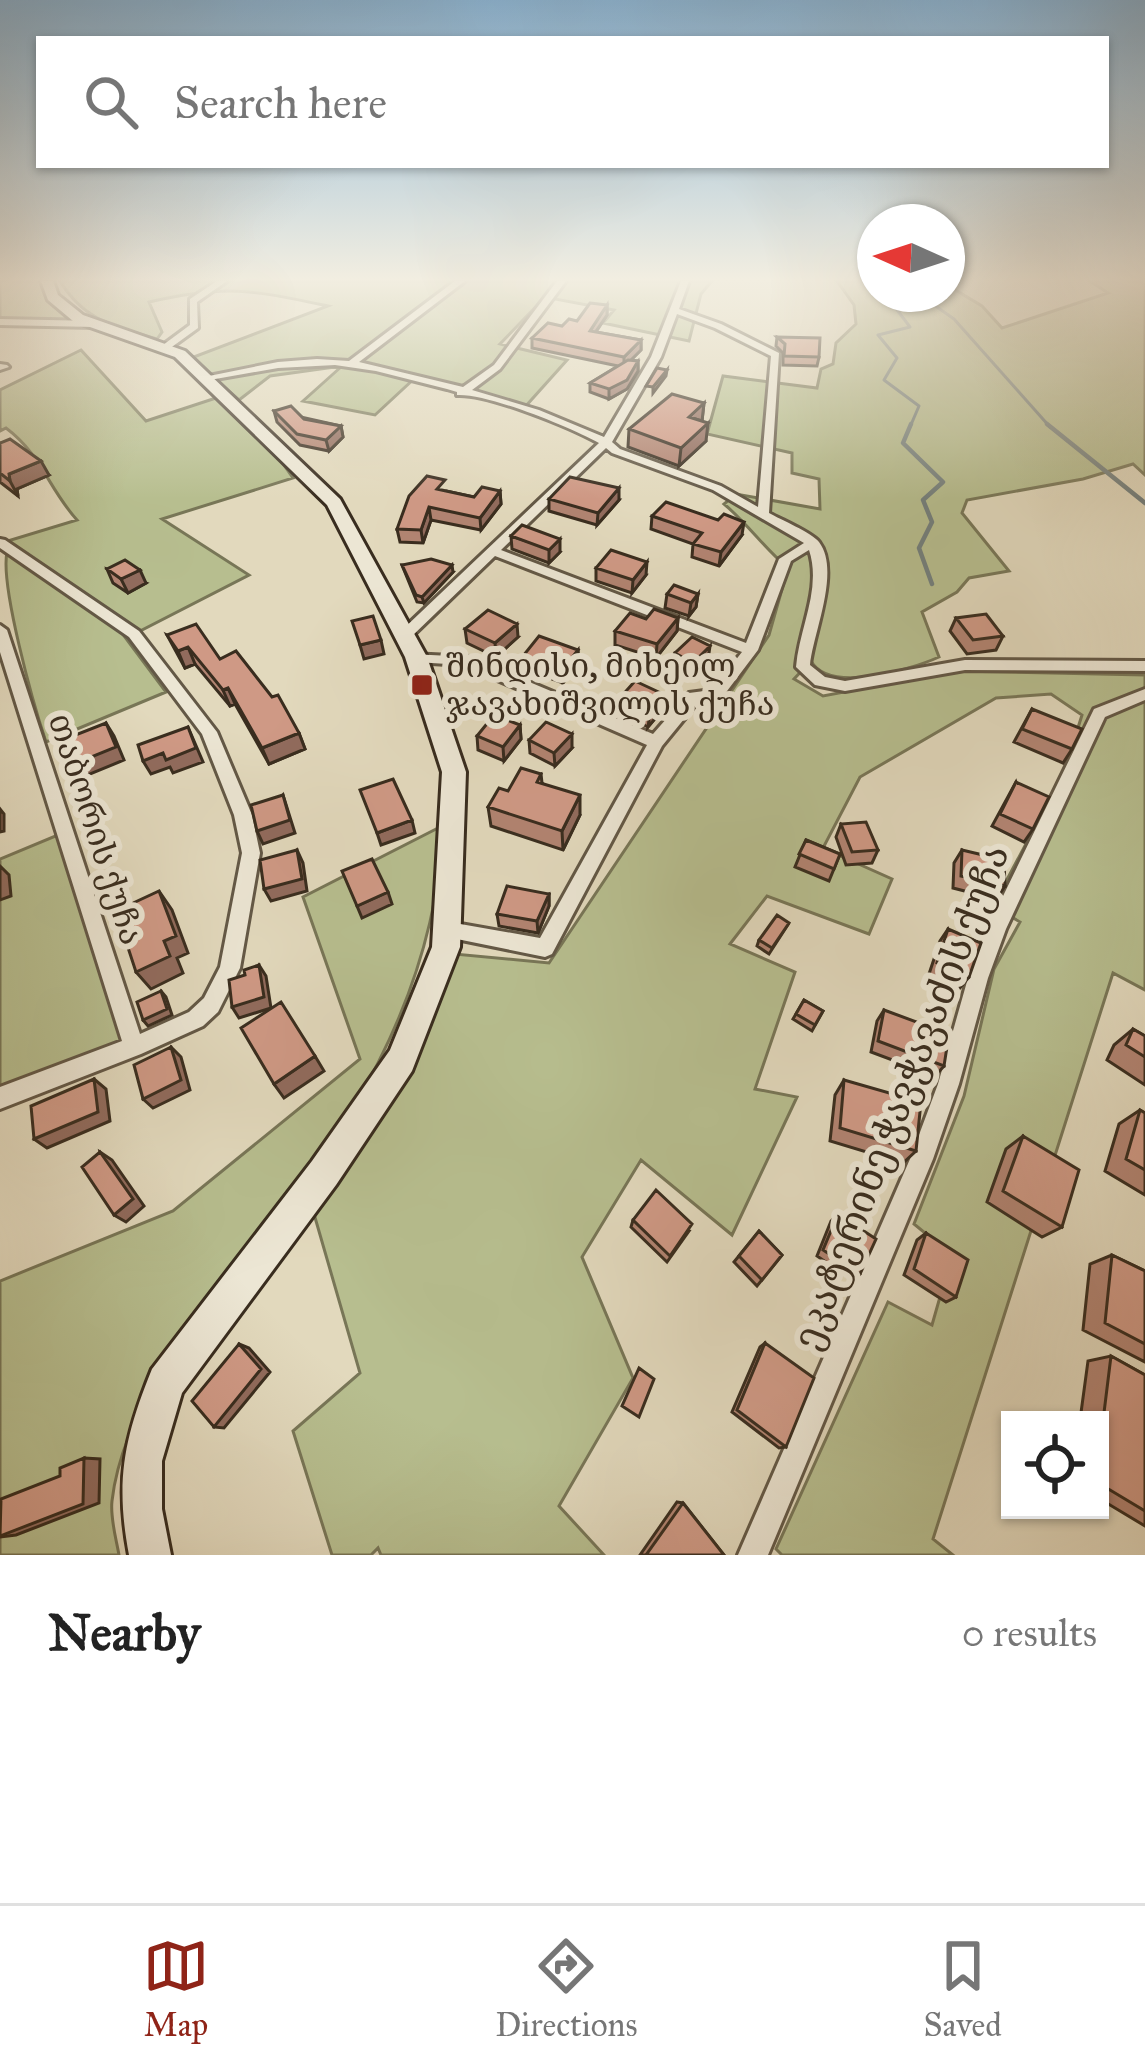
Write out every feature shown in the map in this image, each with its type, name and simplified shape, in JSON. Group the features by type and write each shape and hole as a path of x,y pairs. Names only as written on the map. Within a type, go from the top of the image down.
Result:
{"main road":[{"path":"150,1555 141,1509 142,1461 166,1383 324,1173 401,1060 449,930 454,772 411,646 334,503 174,354"}],"street":[{"path":"351,364 365,354"},
{"path":"461,393 497,367 507,354"},
{"path":"656,742 465,660 411,646 491,550 608,440 657,354"},
{"path":"764,511 773,354"},
{"path":"204,377 351,364 412,376 608,440 616,452 717,488 764,511 813,543 821,568 815,622 803,668 820,682 844,686 964,664 1145,666"},
{"path":"0,542 134,634 209,732 243,815 251,853 222,989 196,1019 0,1098"},
{"path":"449,930 545,948 656,742 694,698 716,695 751,650 785,559 813,543"},
{"path":"491,550 751,650"},
{"name":"თაბორის ქუჩა","path":"0,630 134,1047"},
{"name":"ეკატერინე ჭავჭავაძის ქუჩა","path":"753,1555 901,1206 944,1096 985,959 1026,866 1075,775 1100,713 1145,694"}],"green space":[{"path":"74,354 84,354 146,421 222,396 262,434 293,478 162,519 249,575 140,631 1,543 77,520 28,449 6,428 0,431 0,390"},
{"path":"203,354 540,354 567,360 524,408 415,378 375,415 303,401 342,366 270,376 239,400 191,358"},
{"path":"834,354 1145,354 1145,475 1133,464 1083,479 967,500 962,513 1009,571 969,578 957,592 922,612 939,657 891,673 852,678 820,671 811,661 794,679 823,696 957,671 1145,675 1145,990 1113,973 933,1539 953,1555 782,1555 776,1549 888,1302 932,1325 952,1255 914,1224 964,1096 994,969 1020,922 993,906 1064,772 1082,715 1051,694 996,698 860,777 823,848 892,879 869,934 767,896 730,944 795,972 755,1089 797,1097 732,1235 641,1160 582,1257 633,1378 559,1506 604,1555 381,1555 378,1548 371,1555 332,1555 293,1431 360,1373 314,1214 378,1122 415,1058 455,954 549,963 769,635 788,568 724,504 736,494 820,509 819,479 792,473 792,453 707,434 723,376 817,388 821,369 833,364"},
{"path":"7,552 119,629 166,692 46,742 13,616"},
{"path":"444,825 427,937 404,1007 372,1075 323,1153 176,1348 146,1399 124,1450 112,1501 119,1555 0,1555 0,1281 173,1211 360,1059 303,897"},
{"path":"65,832 134,1047 0,1098 0,859"}],"building":[{"path":"784,354 819,354 819,357"},
{"path":"628,360 638,361 627,380 609,389 590,383"},
{"path":"657,368 667,370 653,387 646,386"},
{"path":"672,394 704,403 689,417 708,423 681,448 629,429"},
{"path":"291,406 304,419 341,426 326,440 297,434 274,411"},
{"path":"10,439 41,461 9,474 10,481 0,473 0,443"},
{"path":"427,476 445,480 437,489 474,497 482,487 500,491 480,518 429,507 421,530 397,529 409,496"},
{"path":"570,477 619,488 598,513 549,499"},
{"path":"666,502 718,520 724,514 744,522 721,552 693,544 702,533 652,516"},
{"path":"522,525 560,539 549,550 511,536"},
{"path":"611,550 647,562 633,580 596,568"},
{"path":"431,559 452,565 422,597 416,595 402,565"},
{"path":"125,560 140,570 121,579 107,569"},
{"path":"674,585 698,594 691,603 667,594"},
{"path":"654,609 678,618 657,644 615,631 630,613 646,619"},
{"path":"488,610 517,624 495,643 465,629"},
{"path":"986,614 1003,636 973,640 956,618"},
{"path":"373,616 381,640 360,645 352,621"},
{"path":"196,624 220,659 236,651 272,697 278,695 299,733 262,748 228,688 223,690 188,647 178,651 167,635"},
{"path":"539,636 578,650 562,670 523,656"},
{"path":"692,637 710,646 693,663 675,653"},
{"path":"635,681 665,695 650,713 619,699"},
{"path":"1032,709 1082,729 1072,749 1022,729"},
{"path":"494,715 520,725 503,747 477,736"},
{"path":"546,722 572,734 554,753 529,740"},
{"path":"106,723 116,747 69,766 60,741"},
{"path":"188,727 196,748 166,760 163,753 143,761 138,745"},
{"path":"521,768 541,774 537,782 580,795 562,831 488,807 499,788 508,791"},
{"path":"393,779 412,820 377,833 360,790"},
{"path":"1016,782 1049,797 1033,829 1000,814"},
{"path":"283,795 290,820 257,831 251,805"},
{"path":"866,822 878,850 852,852 841,824"},
{"path":"806,840 840,854 834,869 799,854"},
{"path":"297,850 302,879 264,889 260,860"},
{"path":"962,850 1004,860 1005,886 961,876"},
{"path":"372,859 388,892 357,906 342,871"},
{"path":"507,886 549,894 537,921 497,914"},
{"path":"159,891 176,936 164,941 170,956 136,972 116,911"},
{"path":"777,915 789,923 772,948 759,940"},
{"path":"948,929 981,943 969,977 937,963"},
{"path":"259,965 264,997 232,1007 229,980"},
{"path":"161,991 167,1009 143,1020 137,1002"},
{"path":"804,1000 823,1011 815,1025 796,1014"},
{"path":"281,1002 315,1056 274,1084 241,1028"},
{"path":"884,1010 949,1034 944,1066 878,1041"},
{"path":"1133,1029 1145,1036 1145,1057 1126,1045"},
{"path":"171,1047 181,1080 143,1099 134,1065"},
{"path":"94,1079 98,1112 34,1139 31,1106"},
{"path":"844,1080 921,1102 916,1151 840,1128"},
{"path":"1140,1110 1145,1113 1145,1170 1126,1159"},
{"path":"1023,1136 1079,1170 1062,1227 1003,1191"},
{"path":"100,1152 133,1199 114,1215 82,1167"},
{"path":"656,1190 692,1224 670,1256 633,1220"},
{"path":"838,1214 876,1239 860,1274 823,1250"},
{"path":"759,1231 782,1255 762,1280 739,1256"},
{"path":"926,1233 968,1260 956,1297 914,1269"},
{"path":"1112,1255 1145,1271 1145,1344 1105,1323"},
{"path":"765,1343 814,1378 786,1447 737,1410"},
{"path":"239,1344 261,1369 214,1427 192,1401"},
{"path":"1111,1356 1145,1375 1145,1511 1109,1489 1109,1411 1104,1411"},
{"path":"639,1368 654,1379 639,1417 622,1406"},
{"path":"84,1458 83,1504 0,1536 1,1499 60,1476 60,1468"},
{"path":"683,1503 724,1555 646,1555"}],"waterway":[{"path":"893,354 897,358 884,380 919,406 910,427"},
{"path":"985,354 1048,425"},
{"path":"911,424 903,443 943,482 923,500 932,522 919,548 932,584"},
{"path":"1048,425 1145,503"}],"place":[{"name":"შინდისი, მიხეილ ჯავახიშვილის ქუჩა","path":"422,685"}]}
